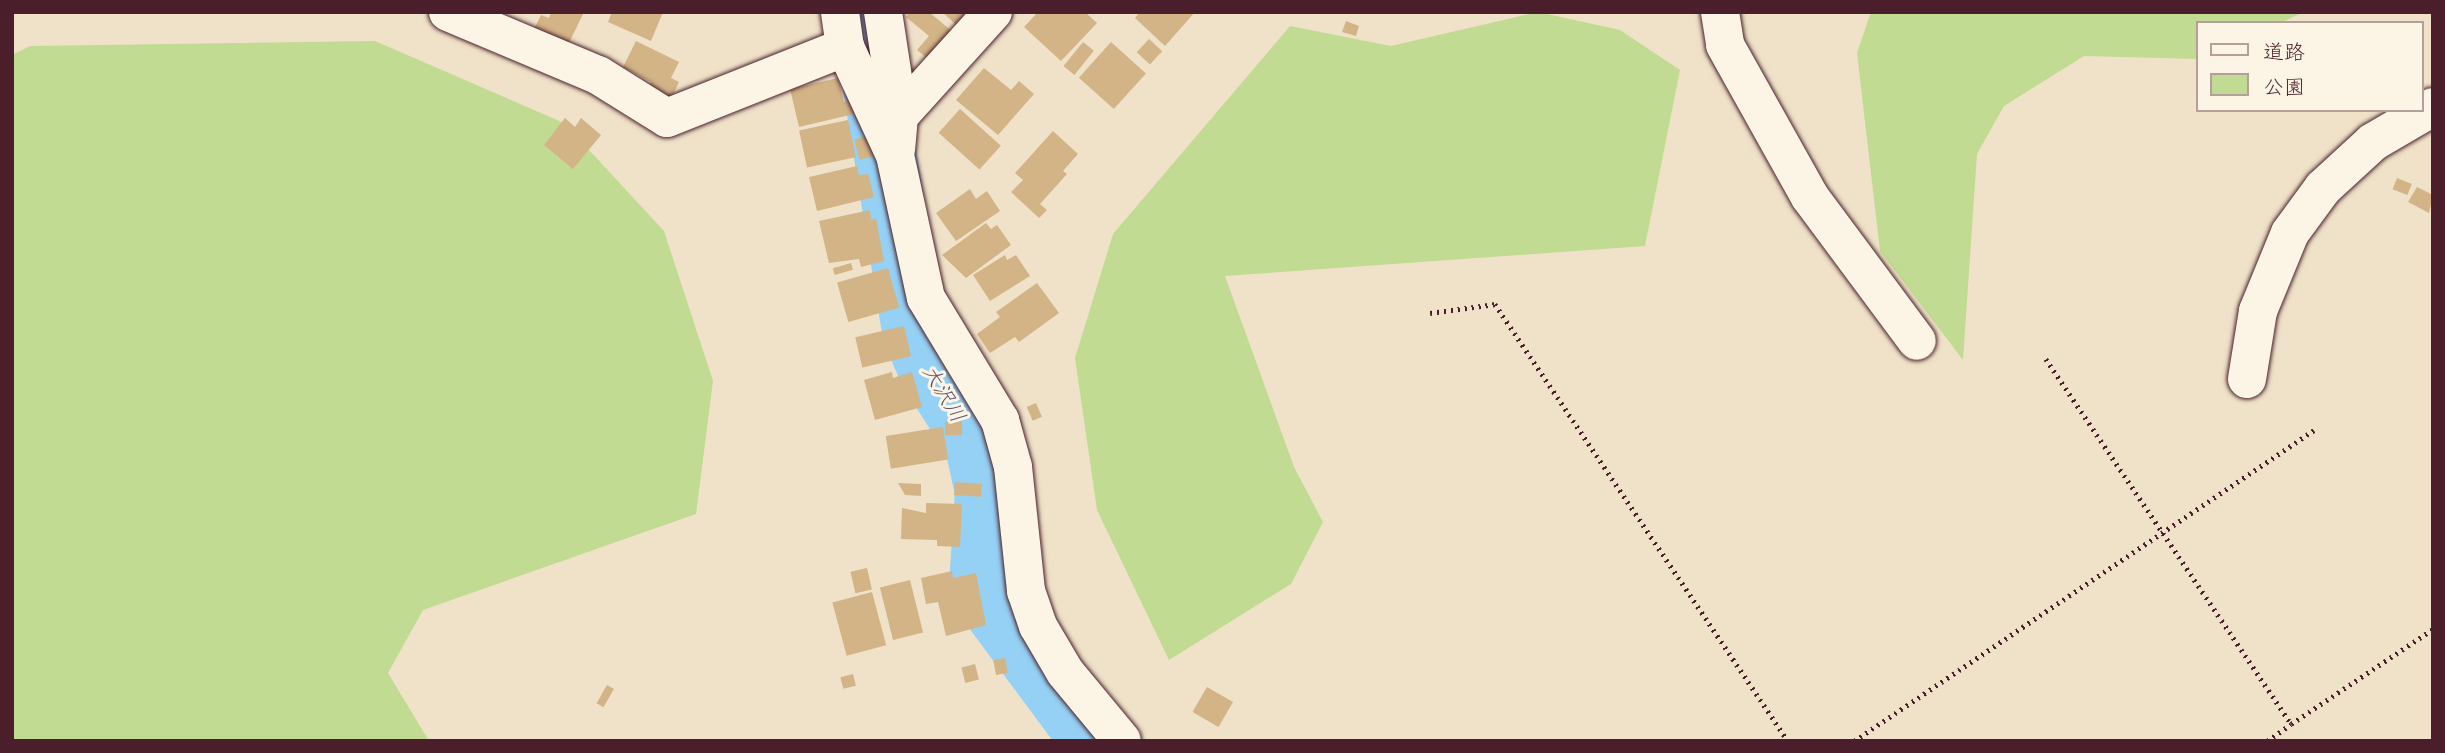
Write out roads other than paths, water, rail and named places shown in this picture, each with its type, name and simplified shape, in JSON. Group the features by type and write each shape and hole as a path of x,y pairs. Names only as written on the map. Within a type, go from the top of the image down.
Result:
{"street":[{"path":"448,12 598,75 667,118 842,30 895,155 926,298 1000,420 1013,467 1026,591 1038,626 1065,672 1122,741"},
{"path":"883,12 899,117 895,155"},
{"path":"899,117 993,12"},
{"path":"1720,12 1725,45 1810,197 1917,341"},
{"path":"2247,379 2258,311 2290,233 2323,188 2373,142 2433,107"}],"waterway":[{"name":"大沢川","path":"862,12 913,332 930,371 975,441 986,491 981,571 994,609 1092,741"}]}
